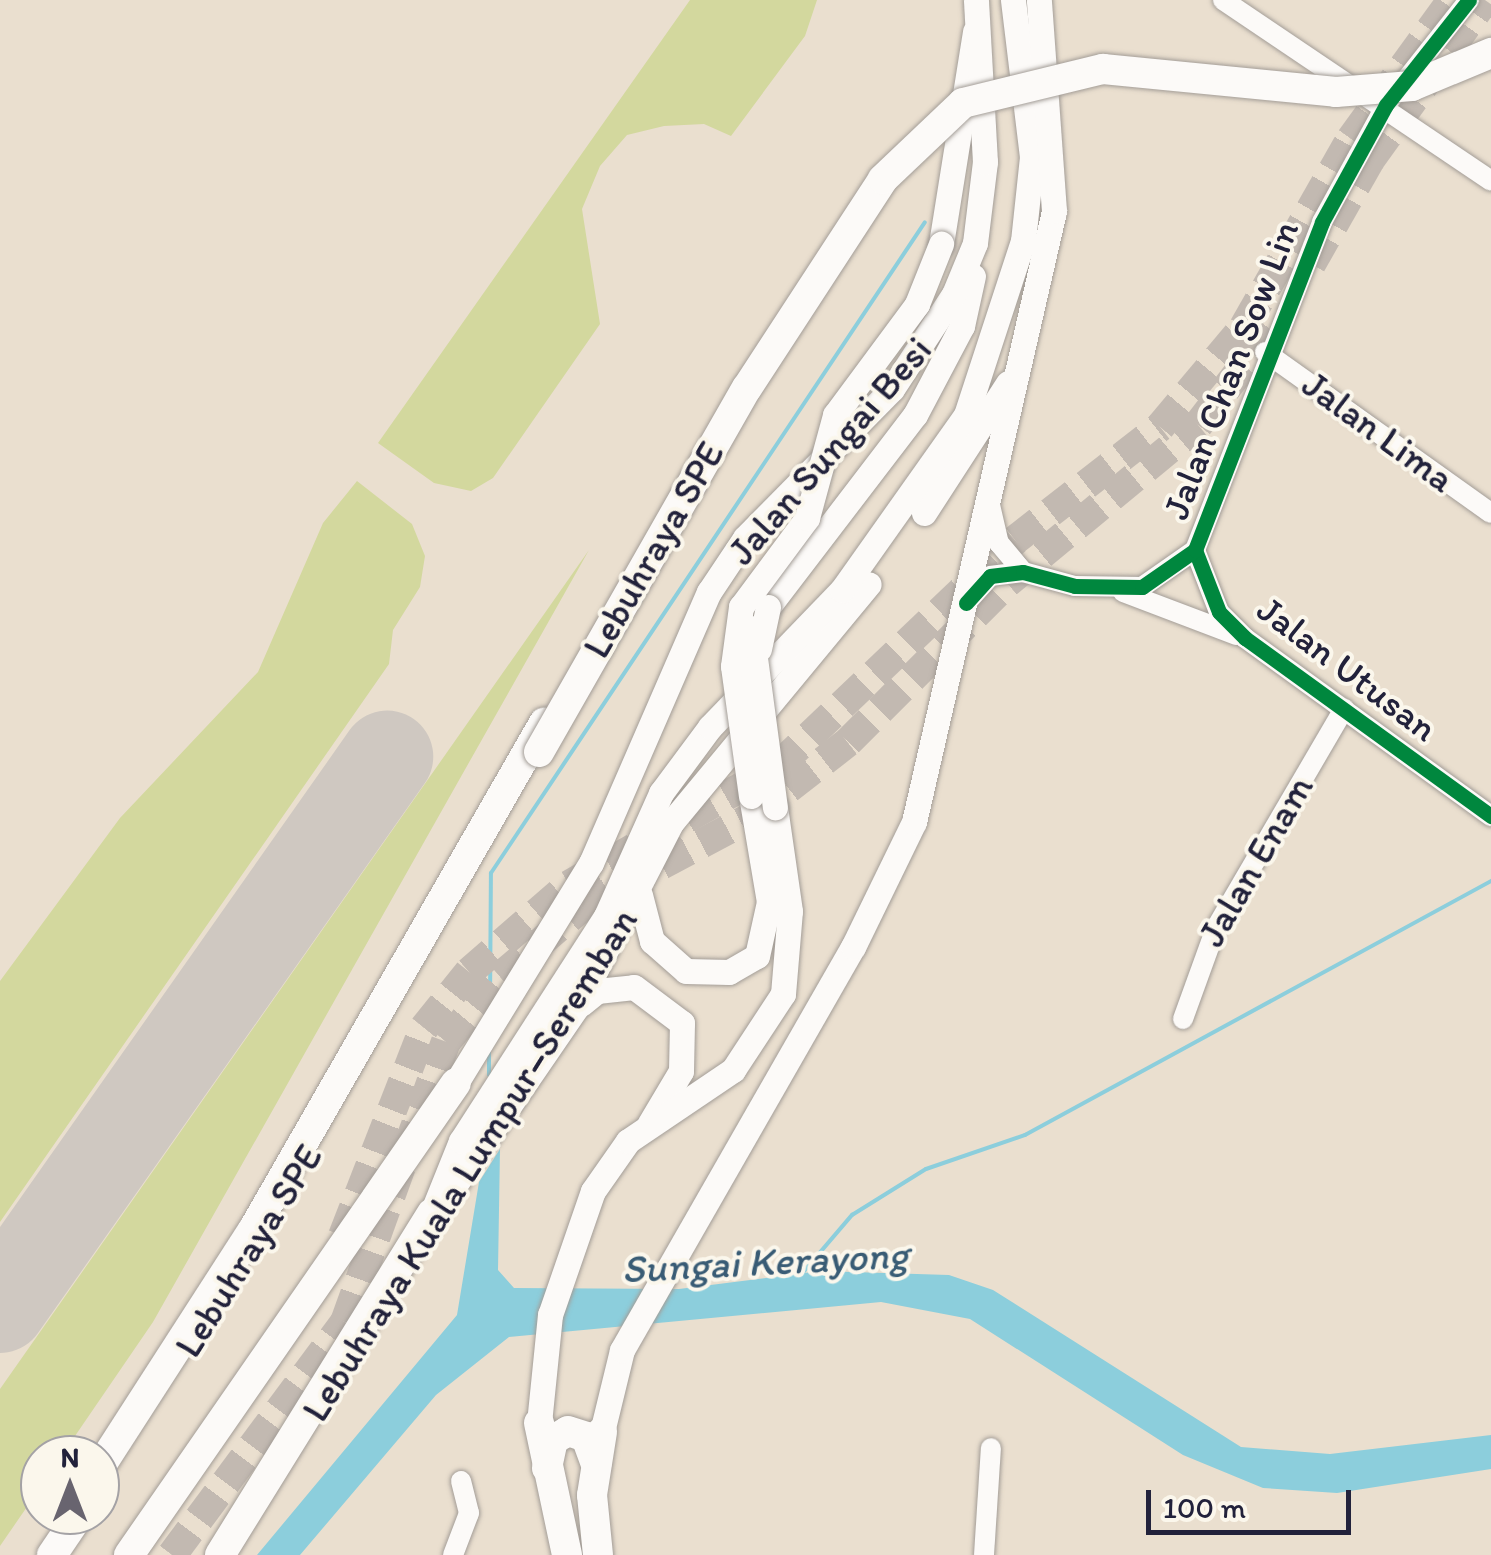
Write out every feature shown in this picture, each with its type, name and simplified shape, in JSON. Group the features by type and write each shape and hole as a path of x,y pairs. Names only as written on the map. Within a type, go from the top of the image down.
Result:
{"highway":[{"name":"Lebuhraya SPE","path":"120,1436 253,1230 738,386 917,122 957,94 1058,65 1335,84 1411,79 1491,42"},
{"name":"Lebuhraya SPE","path":"120,1454 262,1236 747,388 883,179 928,130 977,98 1103,69 1336,92 1412,86 1491,53"},
{"name":"Lebuhraya Kuala Lumpur–Seremban","path":"129,1555 456,1084"},
{"name":"Lebuhraya Kuala Lumpur–Seremban","path":"220,1555 432,1214"},
{"path":"539,1423 567,1555"},
{"path":"547,1468 553,1440 568,1431 586,1437 596,1465"},
{"path":"598,1555 596,1465 602,1432"}],"main road":[{"path":"432,1214 461,1140 525,1062 606,916 661,793 710,727 842,590 966,414 1024,241 1032,157 1013,0"},
{"path":"602,1432 622,1350 672,1254 893,871 926,778 1034,316 1058,164 1039,0"},
{"path":"539,1423 542,1356 565,1254 609,1164 650,1123 733,1070 783,994 790,911 763,801 735,631 766,576 807,518 835,415 917,304 941,244 978,8"},
{"name":"Jalan Sungai Besi","path":"456,1084 519,993 590,863 709,592 745,538 932,339 974,243 986,84 978,8"},
{"path":"760,709 768,607 893,450 939,376 973,289 974,243"},
{"name":"Lebuhraya Kuala Lumpur–Seremban","path":"432,1214 457,1184 525,1062 576,1008 640,895 671,823 866,588 1002,400 1034,316"},
{"path":"640,895 652,941 686,971 729,972 757,956 769,902 760,709 751,618 766,576"},
{"path":"576,1008 598,991 634,988 682,1023 681,1071 650,1123"}],"street":[{"path":"1222,0 1386,105 1491,182"},
{"name":"Jalan Chan Sow Lin","path":"1023,572 1117,590 1161,581 1195,550 1265,352 1386,105 1469,0"},
{"name":"Jalan Lima","path":"1265,352 1491,514"},
{"path":"990,503 999,543 1023,572"},
{"name":"Jalan Utusan","path":"1195,550 1220,612 1246,638 1491,816"},
{"path":"966,603 990,576 1023,572"},
{"name":"Jalan Utusan","path":"1117,590 1246,638"},
{"name":"Jalan Enam","path":"1183,1019 1216,928 1344,709"},
{"path":"984,1555 991,1448"},
{"path":"453,1555 468,1525 461,1481"}],"green space":[{"path":"690,0 817,0 805,36 731,136 704,124 664,126 627,135 600,166 582,209 600,324 493,478 471,491 434,483 378,443"},
{"path":"357,481 412,524 425,556 420,587 393,630 389,664 0,1222 0,981 120,818 258,672 323,523"},
{"path":"589,550 153,1322 76,1435 20,1435 20,1517 0,1546 0,1389"}],"water":[{"path":"500,1149 498,1270 514,1288 679,1289 820,1271 949,1275 993,1290 1241,1447 1330,1454 1491,1435 1491,1469 1337,1493 1263,1488 1183,1455 970,1319 881,1302 509,1337 436,1395 300,1555 257,1555 457,1315 479,1182"}],"waterway":[{"path":"490,1005 491,873 925,222"},
{"name":"Sungai Kerayong","path":"799,1277 852,1215 926,1169 1025,1135 1491,881"},
{"path":"489,1050 489,1075"}],"runway":[{"path":"0,1307 387,757"}],"tunnel":[{"path":"343,1236 424,1028 469,972 569,885 777,767 1015,540 1160,427 1244,327 1351,139 1452,0"},
{"path":"1311,264 1370,160 1485,0"},
{"path":"172,1555 345,1322 446,1042 500,977 582,907 753,816 848,742 1007,583 1198,425 1278,321"}],"cycle path":[{"path":"966,603 990,576 1023,572 1075,586 1142,587 1195,550 1322,222 1386,105 1469,0"},
{"path":"1195,550 1219,612 1245,638 1491,816"}]}
